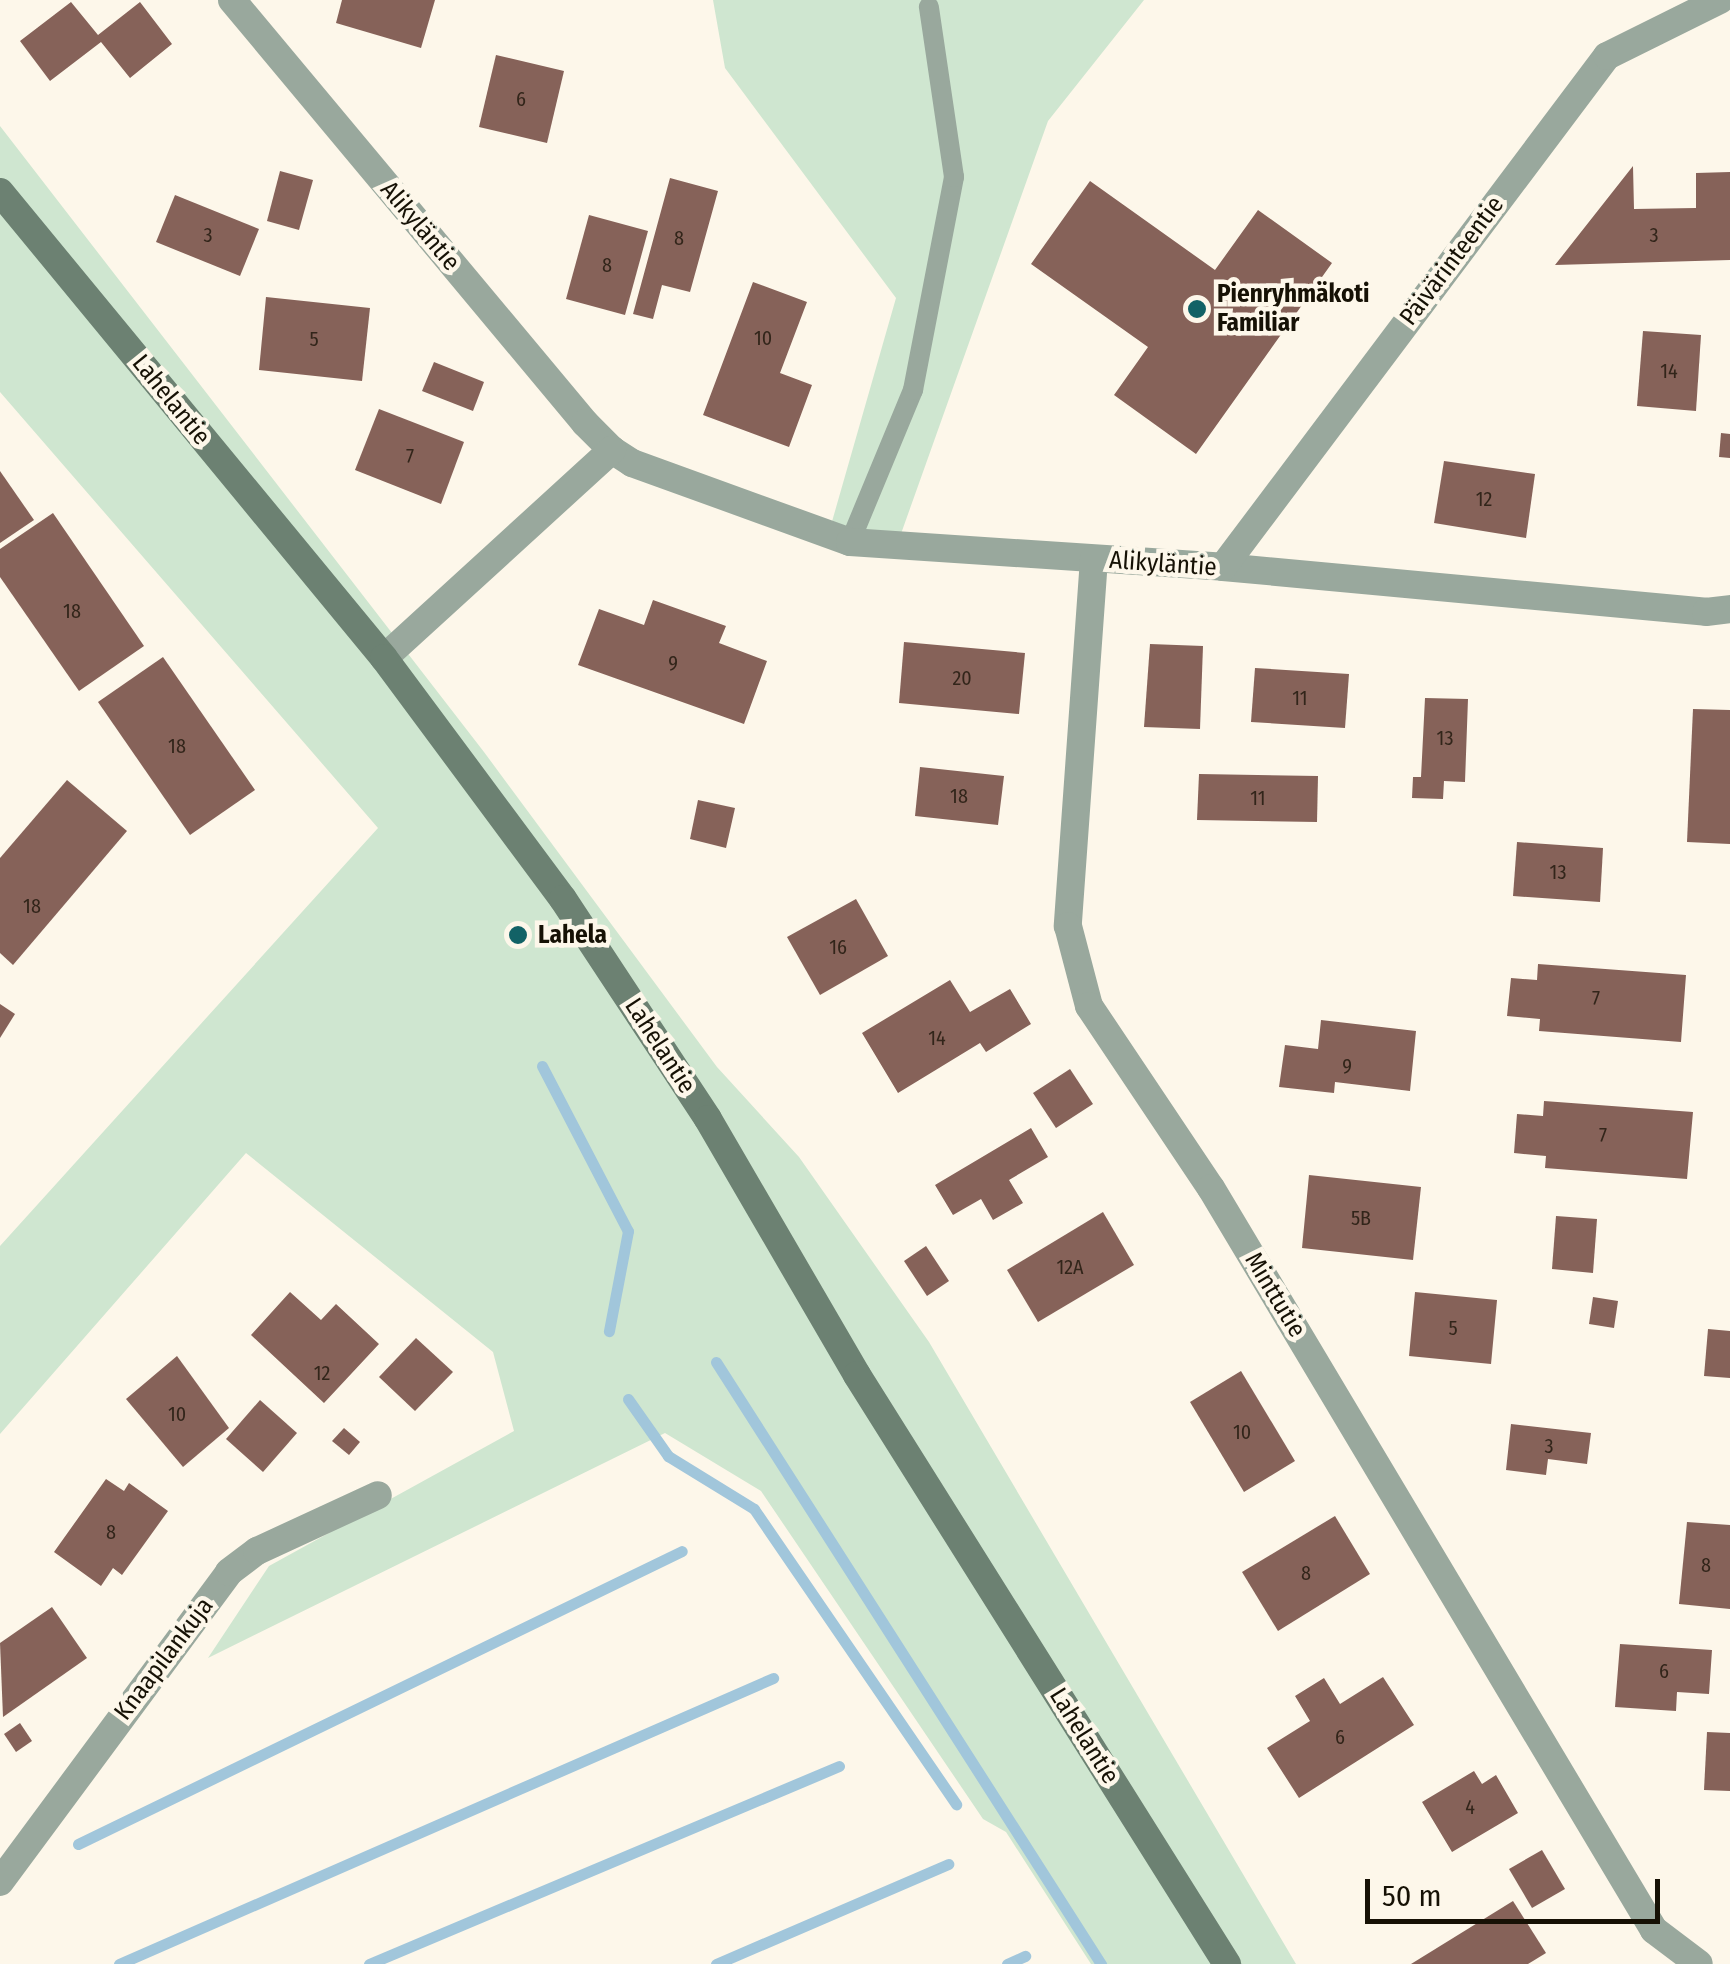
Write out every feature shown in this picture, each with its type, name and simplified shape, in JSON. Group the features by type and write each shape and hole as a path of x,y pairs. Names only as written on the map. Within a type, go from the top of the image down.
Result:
{"main road":[{"name":"Lahelantie","path":"0,192 384,658 563,898 708,1119 857,1375 1227,1964"}],"street":[{"name":"Alikyläntie","path":"232,0 612,450 632,463 850,542 1223,568 1706,612 1730,609"},
{"name":"Päivärinteentie","path":"1223,568 1606,56 1720,0"},
{"path":"384,658 612,450"},
{"name":"Minttutie","path":"1094,559 1068,926 1089,1006 1211,1188 1654,1930 1698,1964"},
{"name":"Knaapilankuja","path":"0,1882 229,1572 257,1550 378,1495"}],"lane":[{"path":"850,542 914,390 954,177 929,7"}],"green space":[{"path":"713,0 1144,0 1048,121 897,545 827,539 896,298 725,68"},
{"path":"0,126 484,752 717,1067 799,1157 929,1342 1296,1964 1091,1964 1006,1832 983,1819 761,1491 665,1433 208,1658 269,1566 514,1431 493,1352 246,1153 0,1434 0,1246 378,828 0,392"}],"building":[{"path":"342,0 435,0 421,48 336,23"},
{"path":"71,2 98,35 140,2 172,44 130,78 101,42 50,81 20,41"},
{"path":"496,55 564,71 547,143 479,127"},
{"path":"1633,166 1634,209 1696,208 1696,173 1730,172 1730,260 1555,265"},
{"path":"280,171 313,180 299,230 267,221"},
{"path":"670,178 718,191 690,292 662,285 653,319 633,314"},
{"name":"Pienryhmäkoti Familiar","path":"1090,181 1215,270 1258,210 1332,263 1196,454 1114,395 1148,347 1031,264"},
{"path":"175,195 259,229 240,276 156,242"},
{"path":"589,215 648,231 625,315 566,299"},
{"path":"753,282 807,302 780,373 812,385 789,447 703,415"},
{"path":"266,297 370,308 362,381 259,370"},
{"path":"1643,331 1701,335 1696,411 1637,406"},
{"path":"434,362 484,382 473,411 422,391"},
{"path":"379,409 464,442 441,504 355,470"},
{"path":"1721,433 1730,434 1730,458 1719,457"},
{"path":"1444,461 1535,474 1526,538 1434,523"},
{"path":"0,471 34,520 0,543"},
{"path":"53,513 144,646 79,691 0,577 0,549"},
{"path":"653,600 726,626 719,643 767,661 744,724 578,665 599,609 644,625"},
{"path":"904,642 1025,653 1019,714 899,703"},
{"path":"1150,644 1203,646 1200,729 1144,727"},
{"path":"163,657 255,790 190,835 98,702"},
{"path":"1255,668 1349,674 1345,728 1251,722"},
{"path":"1425,698 1468,699 1465,782 1444,781 1443,799 1412,798 1413,777 1421,777"},
{"path":"1693,709 1730,710 1730,844 1687,842"},
{"path":"920,767 1004,776 998,825 915,816"},
{"path":"1199,774 1318,776 1317,822 1197,820"},
{"path":"67,780 127,831 13,965 0,953 0,858"},
{"path":"698,800 735,808 726,848 690,839"},
{"path":"1517,842 1603,848 1600,902 1513,896"},
{"path":"856,899 888,956 820,995 787,937"},
{"path":"1538,964 1686,975 1681,1042 1539,1031 1540,1019 1507,1016 1511,978 1537,980"},
{"path":"950,980 970,1012 1010,989 1031,1024 986,1052 980,1043 898,1093 862,1033"},
{"path":"0,1004 15,1014 0,1038"},
{"path":"1321,1020 1416,1031 1410,1091 1335,1082 1334,1093 1279,1087 1285,1045 1318,1049"},
{"path":"1070,1069 1093,1104 1056,1128 1033,1093"},
{"path":"1544,1101 1693,1112 1687,1179 1545,1168 1546,1156 1514,1153 1517,1114 1543,1116"},
{"path":"1031,1128 1048,1157 1009,1180 1023,1203 993,1220 981,1199 953,1215 935,1185"},
{"path":"1309,1175 1421,1187 1413,1260 1302,1248"},
{"path":"1103,1212 1134,1265 1038,1322 1007,1270"},
{"path":"1556,1216 1597,1219 1593,1273 1552,1269"},
{"path":"926,1246 949,1281 927,1296 904,1261"},
{"path":"290,1292 321,1320 336,1304 379,1344 324,1403 251,1335"},
{"path":"1415,1292 1497,1300 1491,1364 1409,1356"},
{"path":"1593,1297 1618,1301 1614,1328 1589,1324"},
{"path":"1708,1329 1730,1331 1730,1378 1704,1376"},
{"path":"416,1338 453,1372 415,1411 379,1377"},
{"path":"177,1356 229,1428 183,1467 126,1399"},
{"path":"1241,1371 1295,1461 1244,1492 1190,1402"},
{"path":"260,1400 297,1433 263,1472 226,1439"},
{"path":"1511,1424 1591,1433 1587,1464 1548,1459 1546,1475 1506,1470"},
{"path":"344,1428 360,1442 349,1455 332,1441"},
{"path":"106,1479 124,1491 129,1483 168,1511 122,1575 113,1568 101,1586 54,1552"},
{"path":"1335,1516 1370,1574 1278,1631 1242,1572"},
{"path":"1687,1522 1730,1525 1730,1609 1679,1604"},
{"path":"52,1607 87,1658 3,1717 0,1643"},
{"path":"1620,1644 1712,1650 1709,1694 1677,1692 1676,1711 1615,1707"},
{"path":"1383,1677 1414,1725 1299,1798 1267,1748 1310,1721 1295,1696 1324,1678 1340,1704"},
{"path":"20,1723 32,1741 16,1752 4,1734"},
{"path":"1707,1732 1730,1733 1730,1791 1704,1790"},
{"path":"1474,1771 1482,1784 1496,1775 1518,1813 1452,1852 1422,1802"},
{"path":"1542,1850 1565,1889 1532,1908 1509,1869"},
{"path":"1513,1901 1546,1953 1528,1964 1411,1964"}],"waterway":[{"path":"542,1066 628,1231 609,1331"},
{"path":"716,1362 1101,1964"},
{"path":"628,1399 668,1456 754,1509 956,1804"},
{"path":"78,1844 682,1551"},
{"path":"119,1964 773,1678"},
{"path":"369,1964 839,1766"},
{"path":"716,1964 948,1864"},
{"path":"1007,1964 1025,1956"}],"place":[{"name":"Pienryhmäkoti Familiar","path":"1197,309"},
{"name":"Lahela","path":"518,935"}]}
